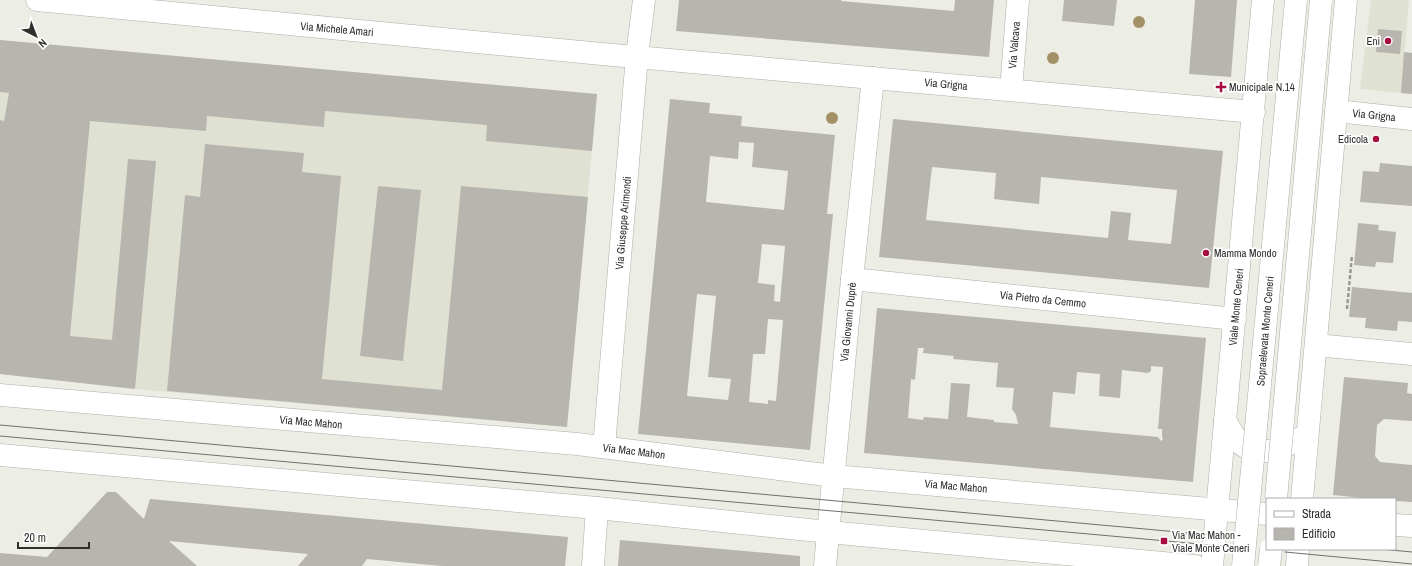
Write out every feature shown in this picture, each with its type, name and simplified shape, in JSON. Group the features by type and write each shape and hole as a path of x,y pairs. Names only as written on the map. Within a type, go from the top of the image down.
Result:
{"main road":[{"name":"Via Michele Amari","path":"37,0 637,56"},
{"name":"Via Giuseppe Arimondi","path":"604,447 637,56 644,0"},
{"name":"Via Valcava","path":"1011,90 1018,0"},
{"name":"Viale Monte Ceneri","path":"1212,566 1263,0"},
{"name":"Sopraelevata Monte Ceneri","path":"1243,566 1296,0"},
{"path":"1276,498 1321,0"},
{"path":"1302,498 1346,0"},
{"name":"Via Grigna","path":"637,56 1254,112"},
{"name":"Via Giovanni Duprè","path":"825,566 852,279 873,78"},
{"name":"Via Grigna","path":"1336,111 1412,119"},
{"name":"Via Pietro da Cemmo","path":"852,279 1234,319"},
{"path":"1316,345 1412,354"},
{"name":"Via Mac Mahon","path":"0,395 604,447 834,476 1266,514"},
{"path":"1225,420 1241,444 1252,450 1264,451 1290,444 1296,440 1309,424"},
{"path":"0,455 597,508 828,532 1195,566"},
{"path":"593,566 597,508"},
{"path":"1396,525 1412,526"},
{"path":"1270,566 1271,550"},
{"path":"1297,566 1298,550"}],"path":[{"path":"1347,309 1352,255"}],"shaded area":[{"path":"1371,0 1409,0 1401,93 1360,89"},
{"path":"0,40 597,94 567,427 135,389 0,374"}],"building":[{"path":"679,0 841,0 954,11 955,0 994,0 989,57 676,31"},
{"path":"1064,0 1117,0 1114,26 1062,21"},
{"path":"1195,0 1237,0 1231,77 1189,74"},
{"path":"1378,29 1402,31 1400,54 1376,52"},
{"path":"0,40 597,94 592,151 486,141 487,125 325,111 324,127 207,116 206,131 90,121 70,336 112,340 128,159 156,161 135,389 0,374 0,120 4,121 9,93 0,92"},
{"path":"1404,52 1412,53 1412,94 1401,93"},
{"path":"670,99 710,103 709,113 742,116 741,126 835,135 827,214 833,214 810,450 638,434","holes":["739,142 754,143 752,167 788,171 784,210 706,202 710,156 738,159","762,244 785,246 780,302 774,301 775,285 758,283","697,294 716,296 708,377 731,379 728,400 687,396","768,319 783,320 776,401 768,400 768,404 749,402 753,354 765,354"]},
{"path":"893,119 1223,151 1209,288 879,257","holes":["932,167 996,173 994,199 1039,204 1041,177 1177,190 1171,244 1128,240 1131,213 1111,211 1108,238 926,220"]},
{"path":"205,144 304,153 302,172 341,176 322,379 442,390 461,186 588,197 567,427 167,391 185,195 200,197"},
{"path":"1380,163 1412,166 1412,206 1360,202 1363,171 1379,172"},
{"path":"378,186 421,190 403,361 360,356"},
{"path":"1358,223 1379,225 1378,230 1396,232 1393,263 1376,262 1375,267 1354,265"},
{"path":"1352,287 1412,293 1412,322 1398,321 1397,331 1365,328 1366,318 1349,317"},
{"path":"877,308 1206,338 1193,482 864,453","holes":["918,348 924,348 923,353 954,356 953,359 998,363 996,387 1014,388 1012,409 1016,415 1018,424 994,422 994,420 967,417 970,384 951,383 948,419 924,417 923,420 908,418 911,379 915,380","1151,366 1163,367 1158,429 1162,429 1163,439 1161,441 1158,437 1050,427 1053,392 1075,394 1077,372 1100,374 1099,396 1120,398 1122,370 1148,373 1151,371"]},
{"path":"1344,377 1408,383 1407,393 1412,394 1412,421 1384,419 1377,425 1375,456 1380,462 1412,465 1412,502 1396,501 1396,498 1363,498 1333,495"},
{"path":"107,492 116,492 144,519 150,499 568,537 565,566 442,566 367,559 362,566 298,566 308,554 169,541 197,566 0,566 0,553 47,557"},
{"path":"620,540 800,556 800,566 618,566"}],"tram line":[{"path":"0,425 1233,537"},
{"path":"0,436 1233,547"},
{"path":"1391,550 1412,552"},
{"path":"1285,552 1412,564"}],"place":[{"name":"Eni","path":"1388,41"},
{"name":"Municipale N.14","path":"1221,87"},
{"name":"Edicola","path":"1376,139"},
{"name":"Mamma Mondo","path":"1206,253"},
{"name":"Via Mac Mahon - Viale Monte Ceneri","path":"1164,541"}]}
